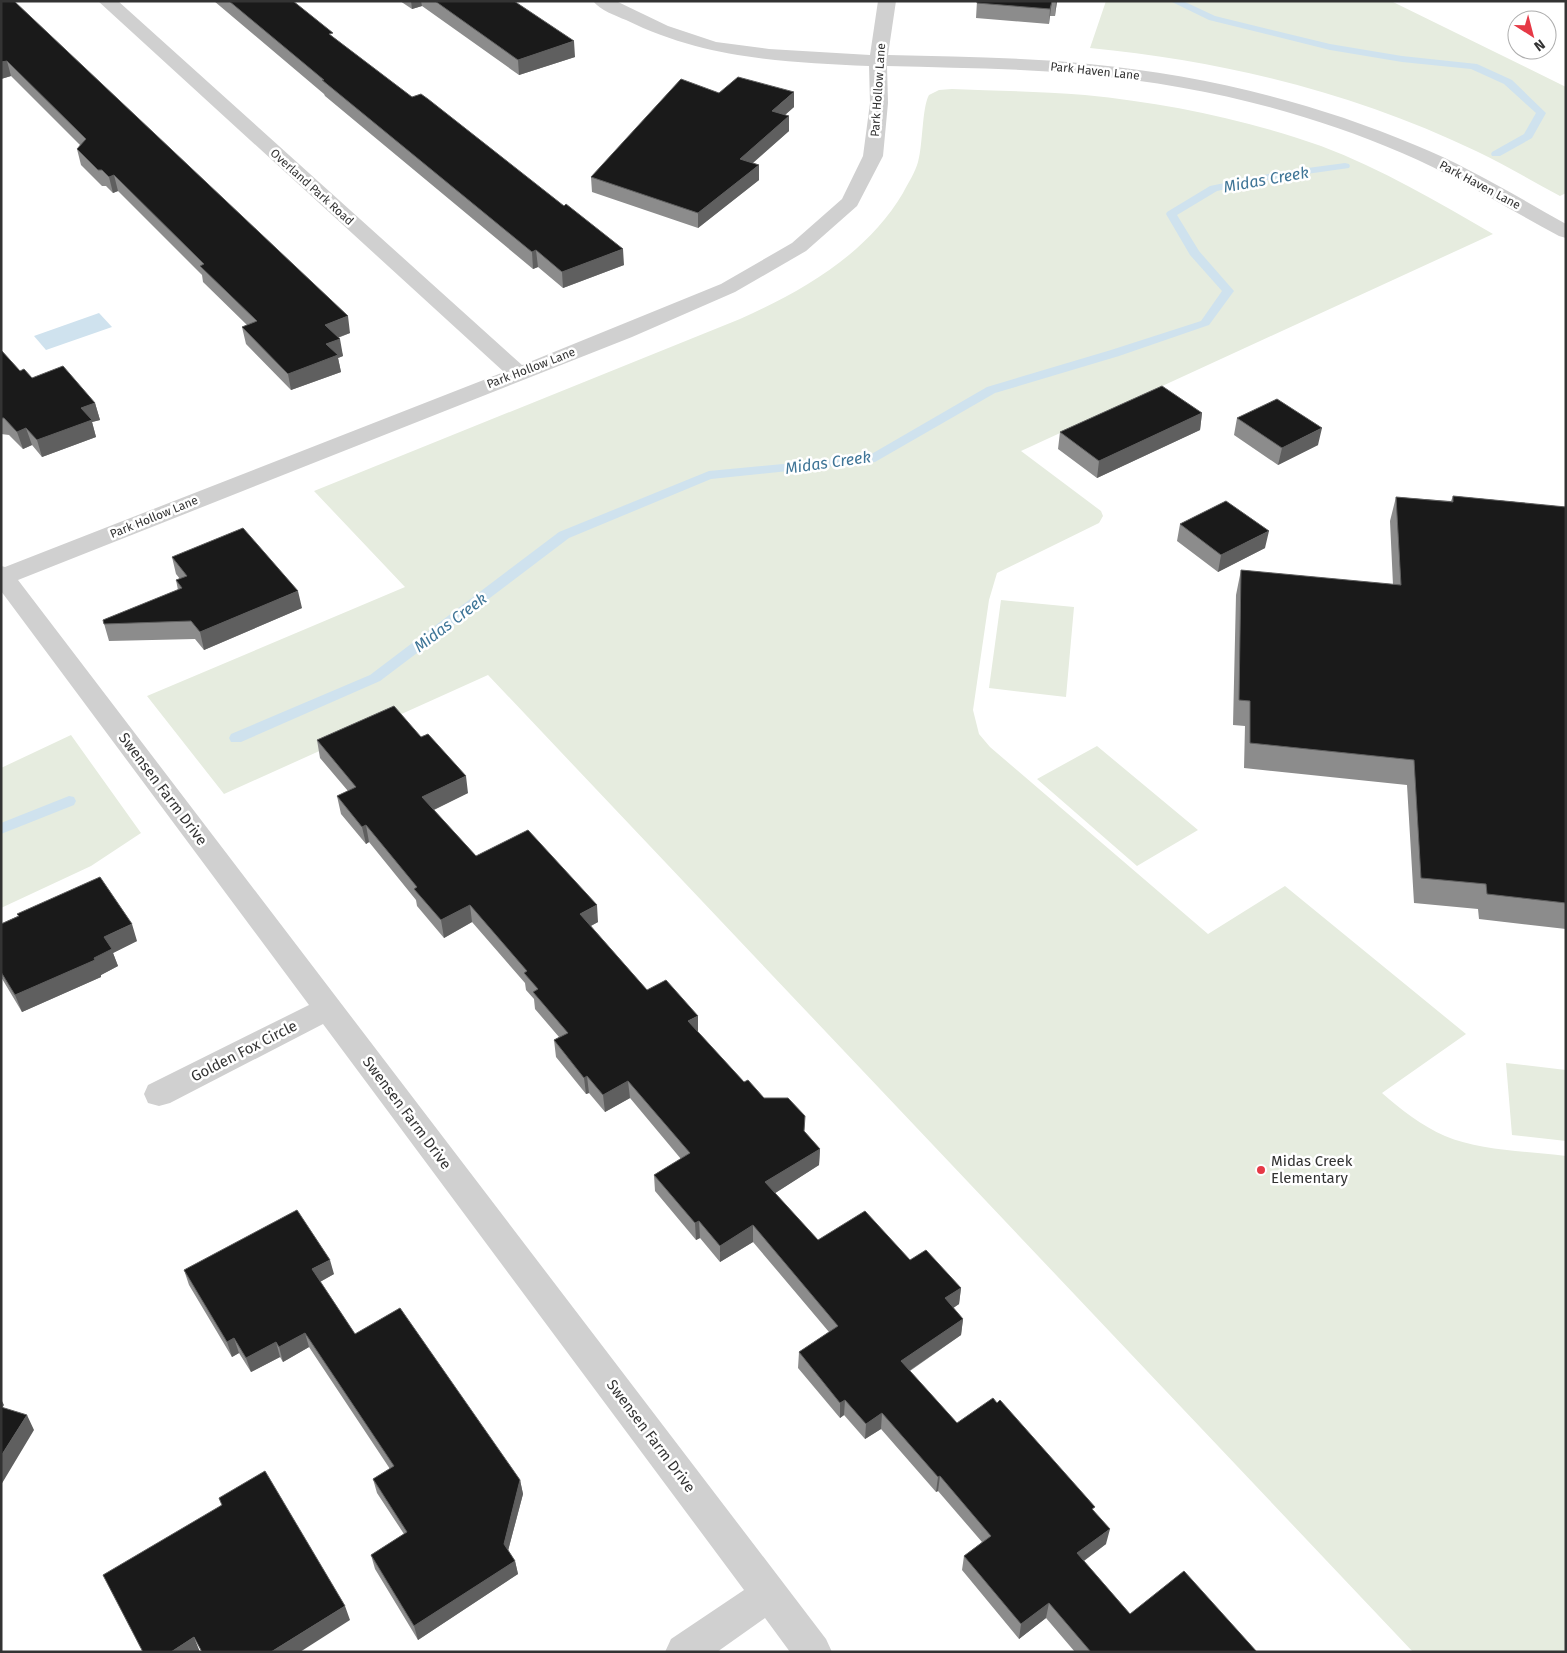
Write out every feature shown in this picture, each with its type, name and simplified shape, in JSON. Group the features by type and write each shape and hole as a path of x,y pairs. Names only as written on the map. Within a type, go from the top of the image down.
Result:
{"street":[{"name":"Overland Park Road","path":"107,1 518,373"},
{"name":"Park Haven Lane","path":"602,1 634,19 700,43 754,52 878,62 1070,67 1132,74 1238,93 1294,107 1412,150 1566,232"},
{"name":"Park Hollow Lane","path":"2,576 624,332 728,288 799,247 850,202 873,156 879,104 878,62 887,1"},
{"name":"Swensen Farm Drive","path":"2,576 813,1652"},
{"name":"Golden Fox Circle","path":"159,1094 329,1008"},
{"path":"684,1652 769,1594"}],"shaded area":[{"path":"1106,1 1391,1 1507,58 1507,60 1511,60 1566,87 1566,193 1560,196 1487,156 1430,130 1336,96 1239,71 1190,61 1090,48"},
{"path":"952,89 1115,98 1234,120 1292,136 1344,155 1430,198 1493,234 1021,451 1101,511 1103,516 1099,523 997,573 989,600 973,710 979,734 990,747 1208,934 1285,886 1466,1034 1382,1093 1404,1111 1436,1132 1473,1145 1566,1156 1566,1652 1413,1652 488,675 224,794 147,696 405,587 314,491 740,319 787,296 832,268 871,234 888,215 903,193 918,162 925,108 929,95 939,90"},
{"path":"1001,600 1074,607 1066,697 989,688"},
{"path":"71,735 141,833 91,866 1,908 1,768"},
{"path":"1097,746 1198,830 1137,866 1037,779"},
{"path":"1506,1063 1566,1070 1566,1141 1512,1135"}],"water":[{"path":"99,313 112,327 46,350 34,336"}],"building":[{"path":"1,1 14,1 348,316 325,325 340,339 326,344 338,355 288,374 242,327 257,321 200,266 204,264 114,175 109,177 102,170 98,170 77,149 86,139 7,61 1,62"},
{"path":"229,1 293,1 333,33 329,34 412,97 421,94 428,99 564,206 566,204 623,249 562,272 536,250 532,252 322,80 324,80"},
{"path":"435,1 514,1 574,41 518,60"},
{"path":"977,1 1052,1 1050,9 977,3"},
{"path":"738,77 794,92 772,111 789,116 740,159 759,165 698,213 591,177 681,79 719,93"},
{"path":"1,350 20,371 24,369 32,378 63,366 95,403 81,408 92,420 37,440 26,428 17,432 4,418 1,418"},
{"path":"1162,386 1202,413 1099,461 1060,432"},
{"path":"1277,399 1322,428 1282,448 1237,418"},
{"path":"1453,496 1566,507 1566,903 1487,894 1486,884 1421,878 1414,760 1250,743 1250,701 1239,700 1241,570 1401,585 1396,497 1453,502"},
{"path":"1226,501 1269,531 1221,555 1180,524"},
{"path":"243,528 298,591 200,632 191,621 104,624 103,620 182,588 176,580 187,576 172,557"},
{"path":"394,706 421,737 428,734 466,776 422,797 476,856 528,830 597,905 580,914 647,990 666,980 698,1016 688,1021 744,1082 748,1080 764,1098 788,1098 805,1116 804,1131 820,1149 765,1182 818,1240 865,1211 910,1260 926,1250 961,1288 945,1298 963,1319 901,1361 957,1423 993,1398 997,1403 1000,1400 1095,1507 1092,1509 1110,1529 1077,1553 1130,1614 1184,1571 1257,1652 1091,1652 1049,1603 1021,1624 964,1556 991,1536 940,1476 938,1477 882,1413 866,1424 845,1400 840,1403 799,1352 838,1326 753,1225 720,1246 699,1221 695,1223 654,1175 690,1153 628,1081 603,1095 587,1076 584,1078 554,1040 568,1033 533,992 538,989 524,973 527,971 470,905 441,920 414,889 417,887 366,825 362,827 337,796 356,787 317,740"},
{"path":"100,877 132,924 104,937 112,949 94,958 95,960 15,995 1,972 1,924 19,916 17,914"},
{"path":"297,1210 330,1260 312,1269 355,1334 400,1308 520,1480 504,1544 515,1561 414,1626 371,1555 407,1532 373,1479 394,1466 305,1333 279,1347 276,1342 246,1358 234,1338 227,1342 184,1270"},
{"path":"1,1407 27,1415 1,1456"},
{"path":"265,1471 345,1606 271,1652 202,1652 194,1637 171,1652 143,1652 103,1575 222,1505 219,1498"}],"waterway":[{"name":"Midas Creek","path":"1175,1 1212,18 1330,47 1402,59 1473,66 1508,82 1541,113 1528,136 1496,154"},
{"name":"Midas Creek","path":"236,738 375,678 564,535 709,475 871,459 991,390 1115,353 1205,323 1228,291 1194,253 1171,214 1214,188 1278,175 1345,166"},
{"name":"Midas Creek","path":"1,829 69,801"}],"place":[{"name":"Midas Creek Elementary","path":"1261,1170"}]}
